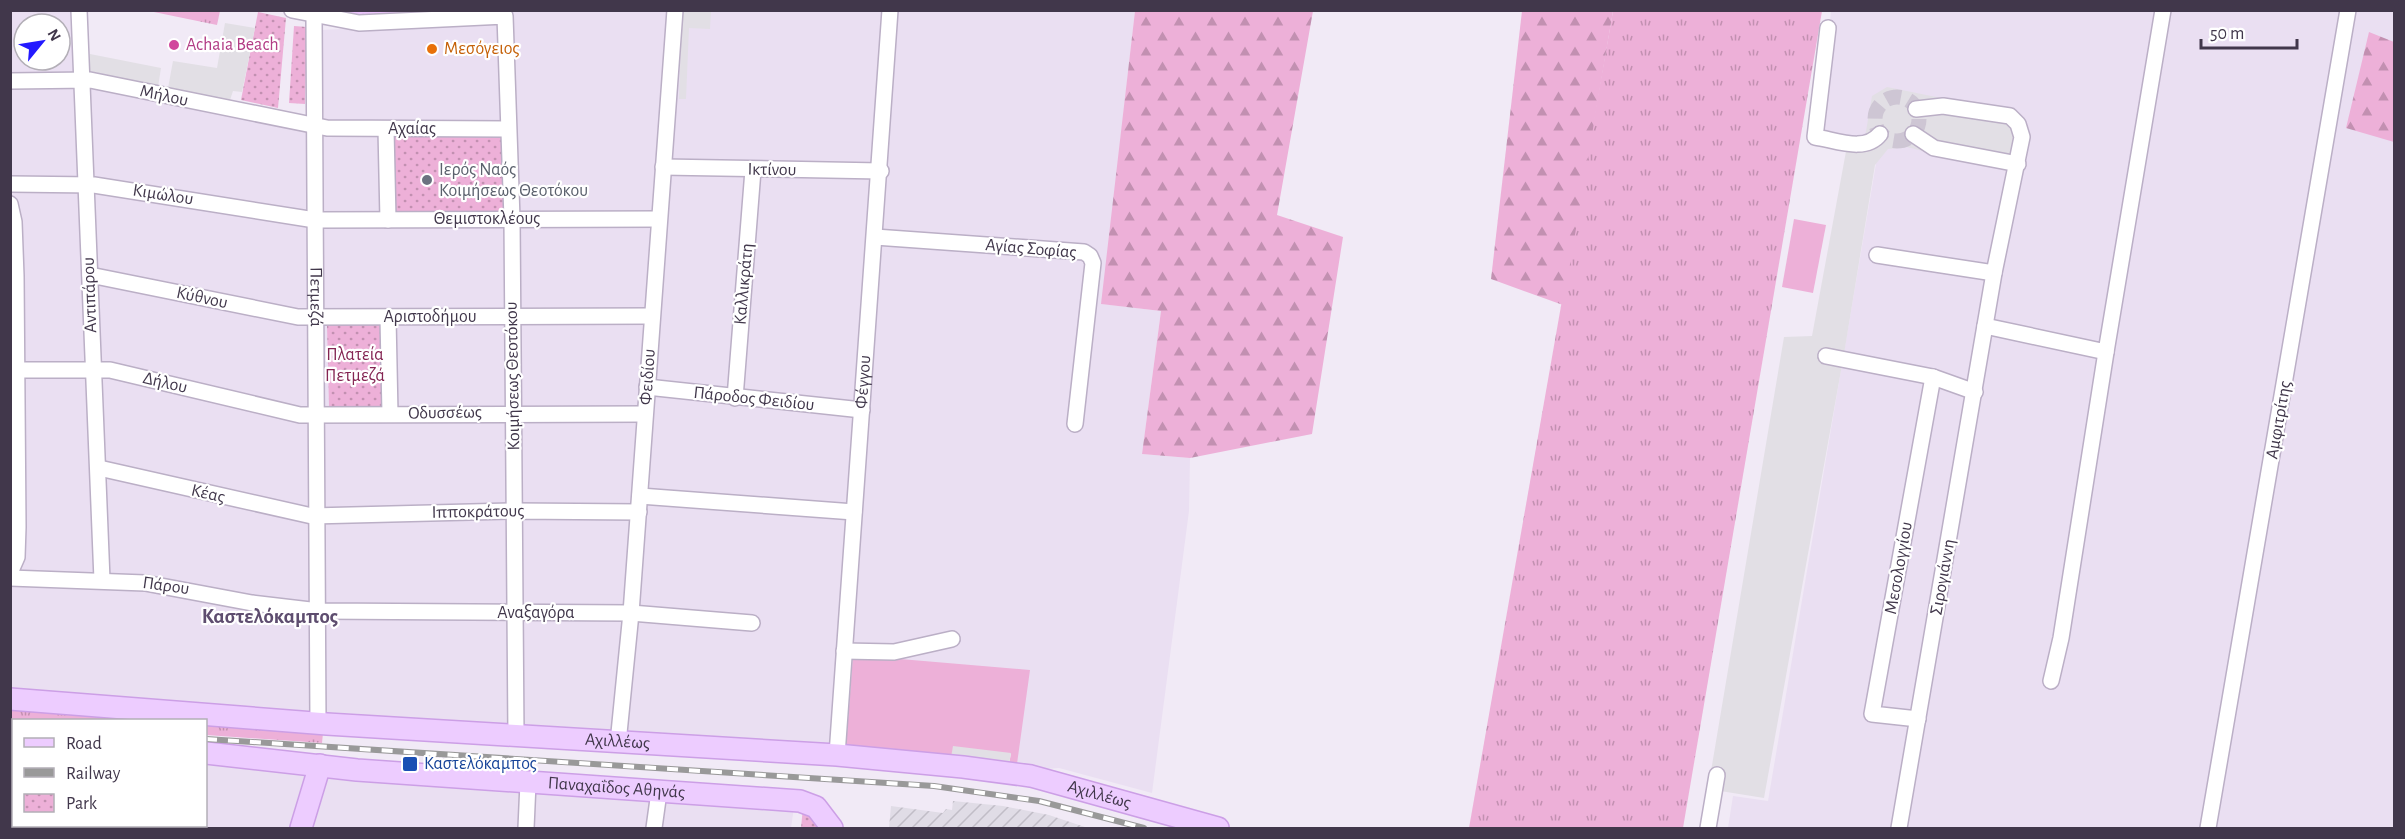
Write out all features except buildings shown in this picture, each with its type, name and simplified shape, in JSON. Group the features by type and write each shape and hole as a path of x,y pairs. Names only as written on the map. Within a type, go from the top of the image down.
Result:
{"street":[{"name":"Αντιπάρου","path":"79,10 102,580"},
{"path":"292,10 314,16"},
{"name":"Φειδίου","path":"618,743 639,512 675,10"},
{"name":"Φέγγου","path":"837,755 881,171 890,10"},
{"path":"2051,681 2061,638 2163,10"},
{"name":"Αμφιτρίτης","path":"2208,828 2348,10"},
{"name":"Κοιμήσεως Θεοτόκου","path":"314,16 359,23 506,16 512,219 516,737"},
{"name":"Πετμεζά","path":"314,16 318,723"},
{"path":"1828,28 1815,137 1863,145 1875,141 1880,134"},
{"name":"Μήλου","path":"10,81 82,80 315,126"},
{"name":"Σιρογιάννη","path":"1899,828 1994,273 2022,137 2014,118 1943,106 1916,109"},
{"name":"Αχαίας","path":"315,126 386,129 508,129"},
{"path":"386,129 388,220"},
{"path":"1913,134 1934,148 2018,164"},
{"name":"Ικτίνου","path":"663,167 881,171"},
{"name":"Καλλικράτη","path":"735,398 753,170"},
{"path":"10,194 18,184"},
{"name":"Κιμώλου","path":"18,184 87,184 315,220"},
{"path":"10,204 14,222 14,557 10,573"},
{"name":"Θεμιστοκλέους","path":"315,220 659,219"},
{"name":"Αγίας Σοφίας","path":"875,237 1084,252 1090,256 1093,263 1075,424"},
{"path":"1877,255 1994,273"},
{"name":"Κύθνου","path":"90,275 280,315 315,318"},
{"name":"Αριστοδήμου","path":"315,318 652,316"},
{"path":"388,318 390,414"},
{"path":"1985,326 2106,352"},
{"path":"1826,356 1934,377 1975,392"},
{"name":"Δήλου","path":"14,370 115,371 300,415 317,414"},
{"name":"Μεσολογγίου","path":"1918,719 1872,714 1934,377"},
{"name":"Πάροδος Φειδίου","path":"647,387 862,410"},
{"name":"Οδυσσέως","path":"317,414 513,412 645,414"},
{"name":"Κέας","path":"99,468 318,517"},
{"path":"640,495 854,512"},
{"name":"Ιπποκράτους","path":"318,517 514,511 639,512"},
{"name":"Πάρου","path":"10,578 102,580 164,585 252,603 319,611"},
{"name":"Αναξαγόρα","path":"319,611 631,613 752,623"},
{"path":"844,651 894,652 952,639"},
{"name":"Αχιλλέως","path":"10,699 516,737 837,755 1021,775 1218,828"},
{"name":"Παναχαΐδος Αθηνάς","path":"207,753 528,783 805,802 816,807 832,828"},
{"path":"301,828 320,765"},
{"path":"1708,828 1717,775"},
{"path":"526,828 528,783"},
{"path":"654,828 659,792"}],"shaded area":[{"path":"507,10 1135,11 1102,304 1161,311 1142,454 1190,458 1189,511 1152,793 1059,768 1016,771 1011,753 954,746 950,763 361,719 361,714 11,692 10,11 70,12 12,12 12,72 72,72 72,50 74,88 95,89 324,135 321,30 507,21"},
{"path":"682,11 711,11 710,29 689,28 686,99 679,99"},
{"path":"1831,11 2394,11 2394,828 1728,828 1733,796 1768,801 1880,140 1820,131"},
{"path":"225,23 255,28 242,92 233,91 230,100 168,88 173,61 217,68"},
{"path":"90,54 161,68 158,87 90,71"},
{"path":"1887,87 2010,112 2018,124 2015,167 1962,161 1907,147 1888,149 1875,165 1844,354 1764,798 1708,789 1784,337 1812,336 1847,146 1865,137 1872,96"},
{"path":"953,746 1011,753 1008,769 950,763"},
{"path":"207,765 271,770 341,780 664,802 794,807 791,828 11,828 10,774 12,774 12,827 207,827"},
{"path":"953,801 1003,806 1049,815 1085,827 889,828 891,806 943,813 946,809 952,810"}],"green space":[{"path":"149,11 220,11 217,25"},
{"path":"1135,11 1313,11 1277,215 1343,237 1312,434 1190,458 1142,454 1161,311 1101,304"},
{"path":"1522,11 1613,11 1563,305 1491,279"},
{"path":"1613,11 1822,11 1683,828 1469,828"},
{"path":"258,12 286,18 278,108 241,100"},
{"path":"294,26 307,27 305,104 289,103"},
{"path":"2369,32 2394,42 2394,142 2346,128"},
{"path":"386,129 508,129 512,219 388,220"},
{"path":"1794,219 1826,225 1813,293 1782,287"},
{"name":"Πλατεία Πετμεζά","path":"327,325 382,325 382,406 329,406"},
{"path":"853,655 1030,670 1016,771 1008,769 1011,754 950,763 846,746"},
{"path":"11,710 132,719 12,719 11,722"},
{"path":"207,725 323,733 322,743 207,735"},
{"path":"803,807 828,828 801,828"}],"sand":[{"path":"507,10 363,19 313,11"}],"tunnel":[{"path":"1897,97 1912,104 1919,119 1912,134 1897,141 1882,134 1875,119 1882,104 1897,97"}],"railway":[{"path":"207,739 934,786 1039,801 1144,828"}],"place":[{"name":"Achaia Beach","path":"174,45"},
{"name":"Μεσόγειος","path":"432,49"},
{"name":"Ιερός Ναός Κοιμήσεως Θεοτόκου","path":"427,180"},
{"name":"Καστελόκαμπος","path":"410,764"}],"district":[{"name":"Καστελόκαμπος","path":"270,616"}]}
